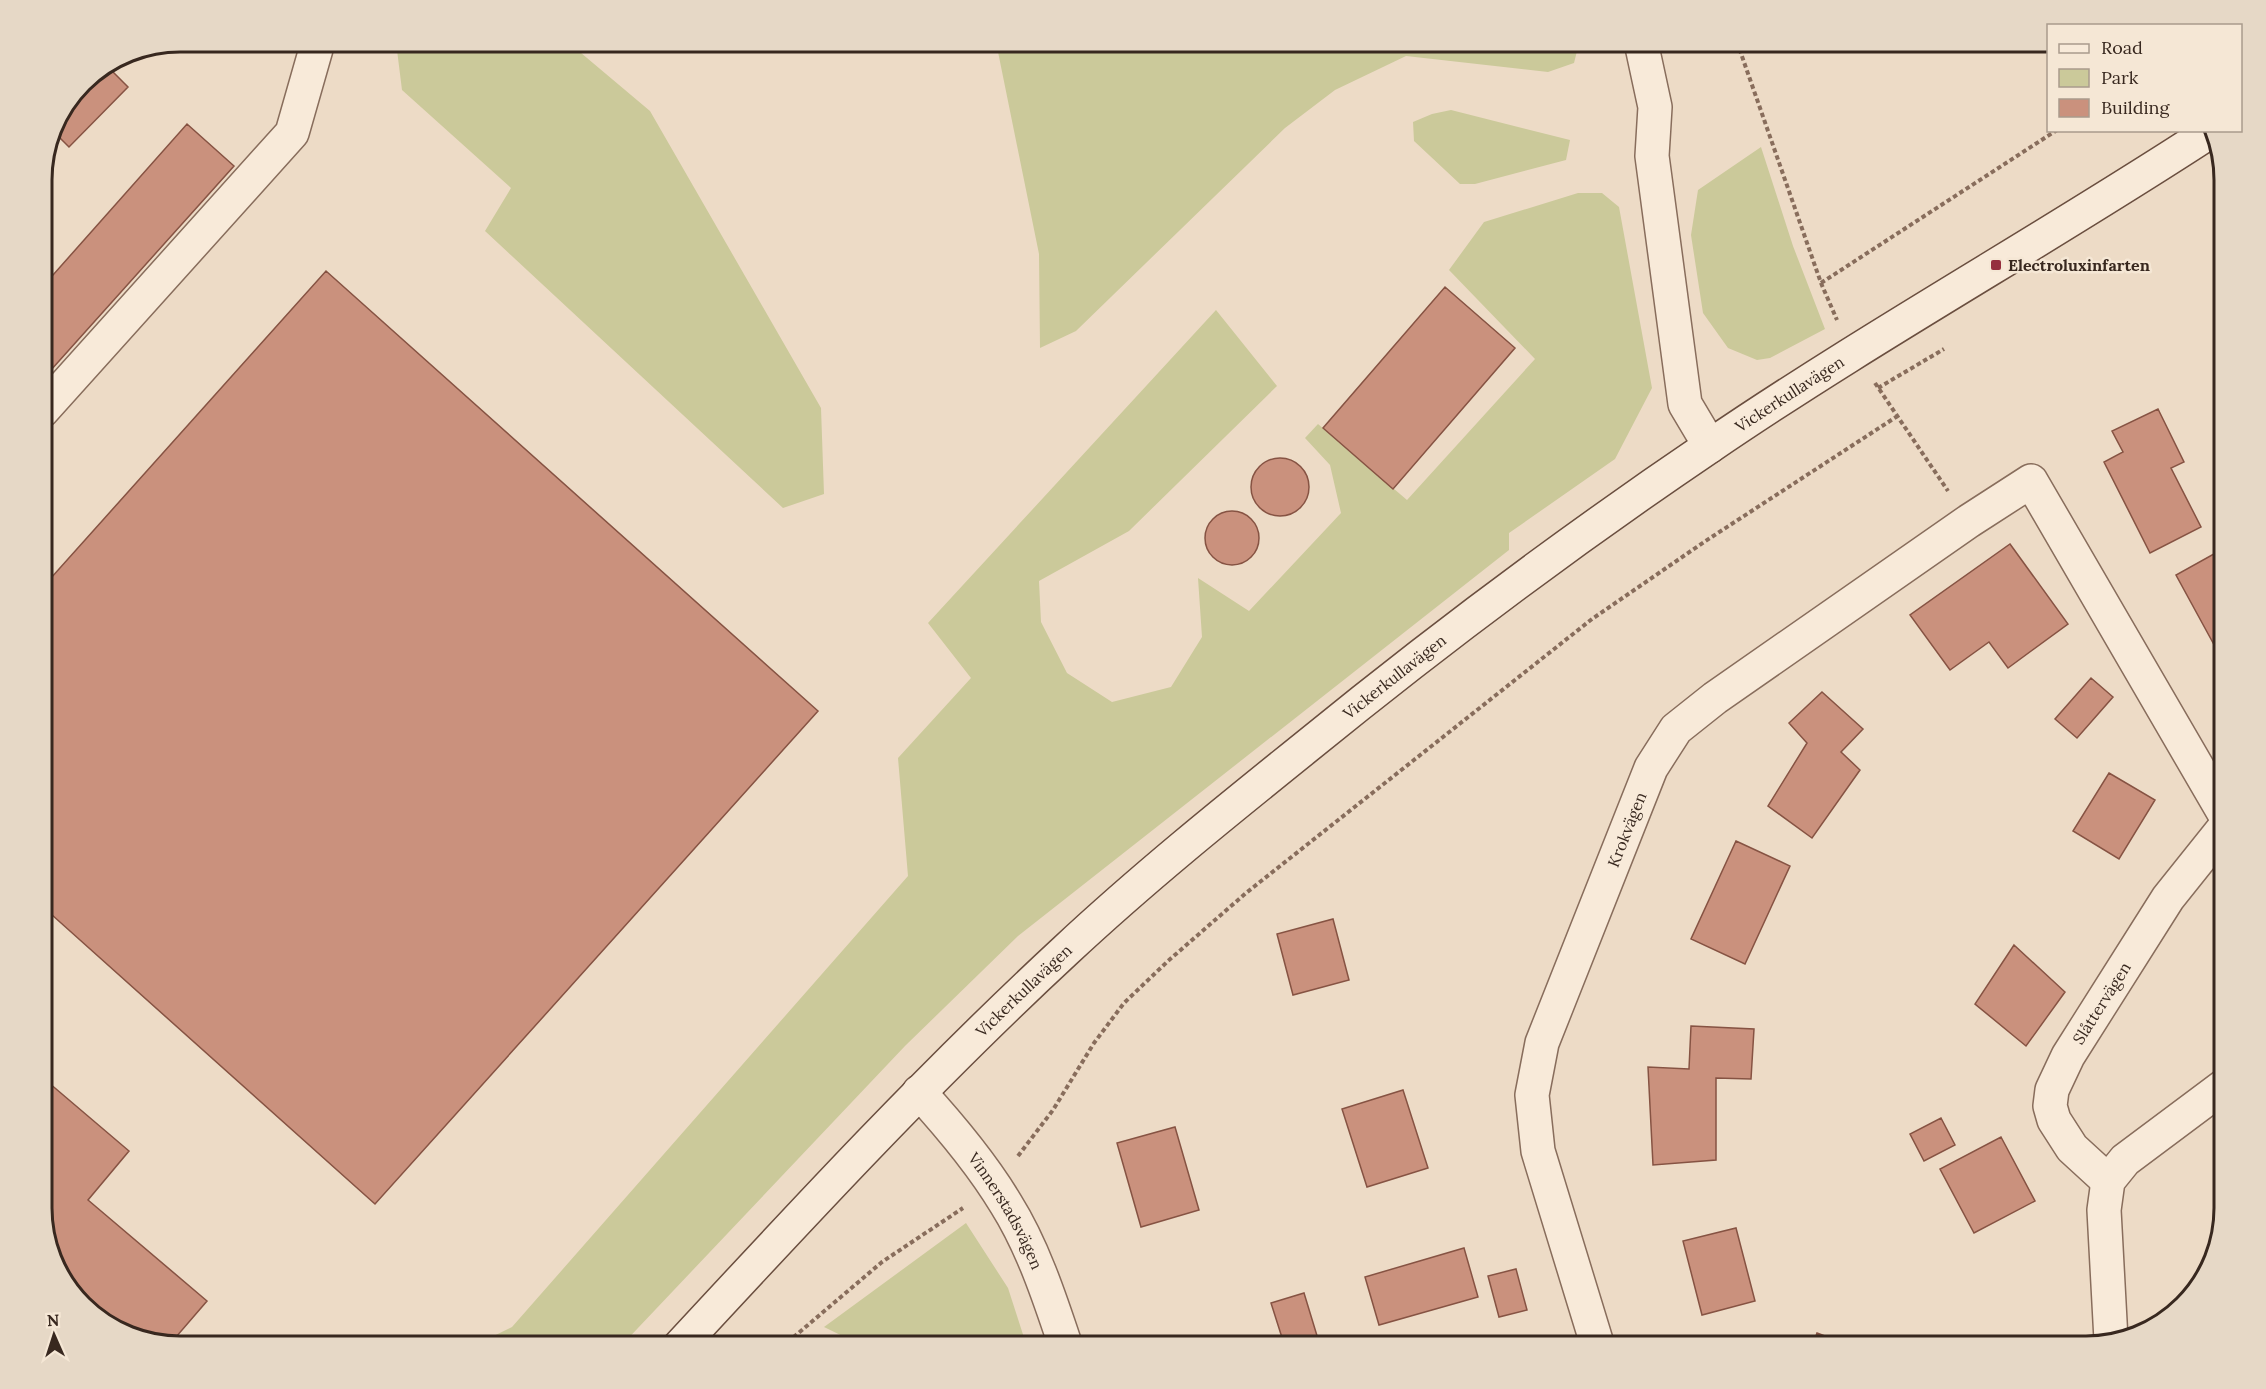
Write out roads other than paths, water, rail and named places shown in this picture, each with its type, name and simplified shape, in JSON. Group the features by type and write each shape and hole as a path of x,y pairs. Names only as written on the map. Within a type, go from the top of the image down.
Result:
{"street":[{"path":"1643,52 1655,107 1653,156 1684,404 1710,446"},
{"path":"53,399 292,133 315,53"},
{"name":"Vickerkullavägen","path":"689,1336 919,1092 1063,952 1184,845 1399,672 1557,554 1710,446 1856,352 2205,135"},
{"name":"Krokvägen","path":"1595,1336 1538,1151 1532,1095 1542,1043 1651,768 1676,729 1715,698 2031,481 2214,795"},
{"name":"Slåttervägen","path":"2108,1181 2072,1148 2054,1120 2050,1106 2052,1090 2068,1056 2169,898 2214,841"},
{"name":"Vinnerstadsvägen","path":"919,1092 944,1119 1007,1205 1031,1253 1062,1336"},
{"path":"2111,1333 2104,1210 2108,1181 2126,1160 2214,1094"}],"place":[{"name":"Electroluxinfarten","path":"1996,265"}]}
